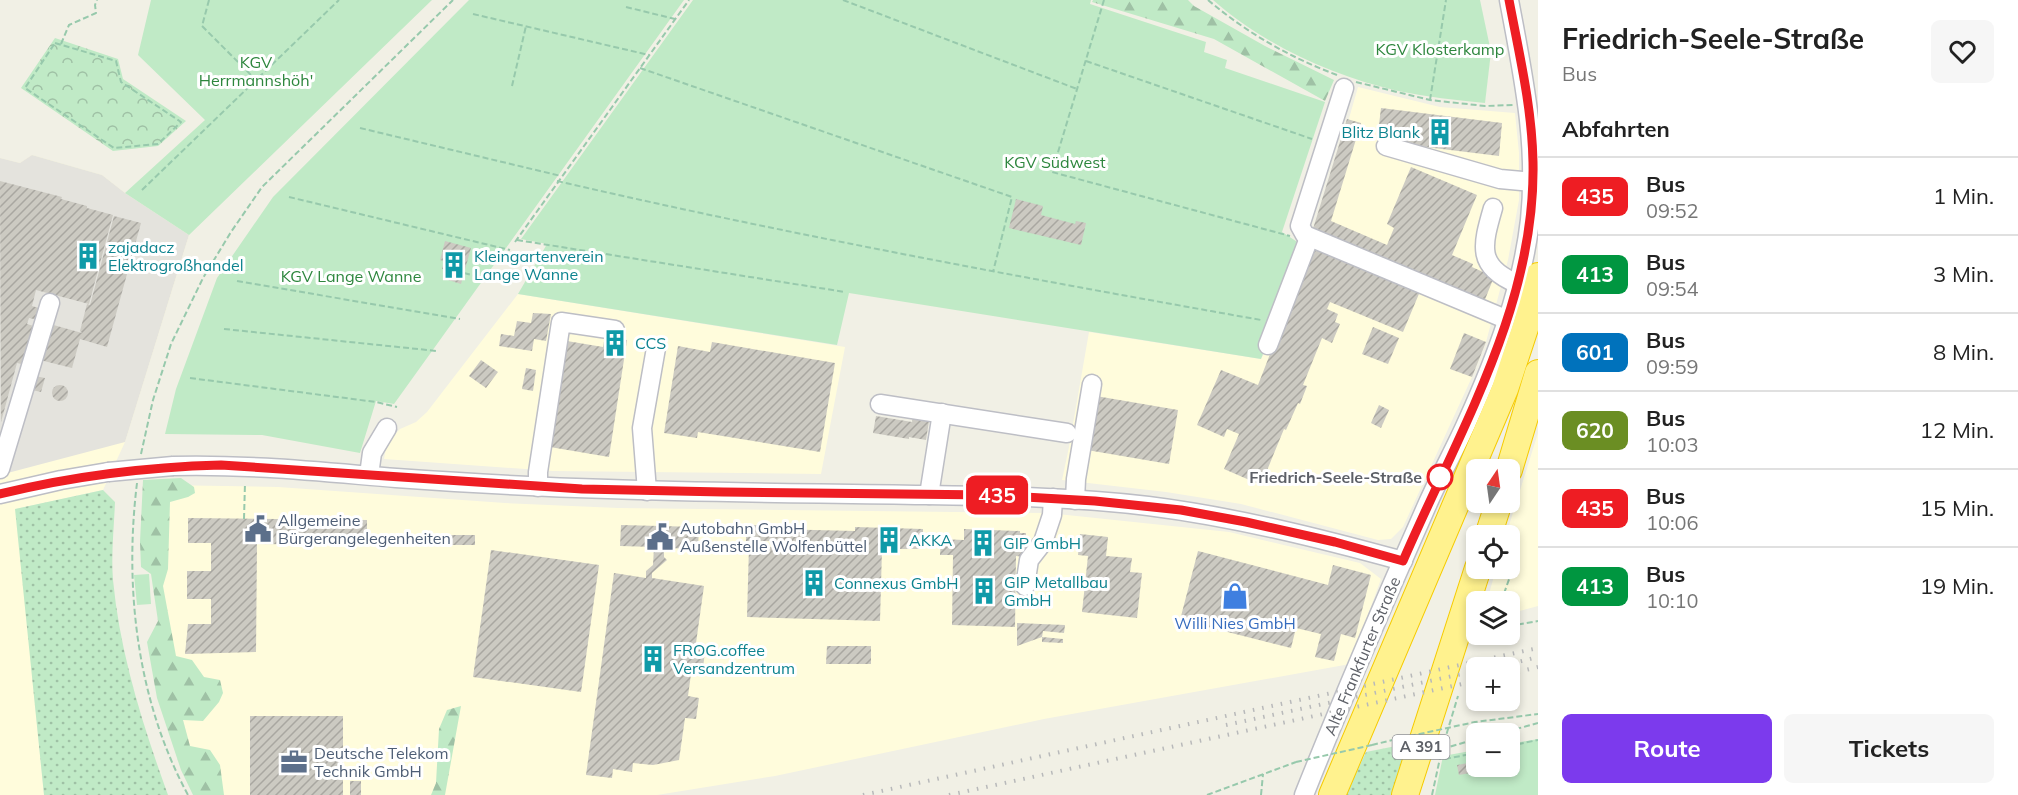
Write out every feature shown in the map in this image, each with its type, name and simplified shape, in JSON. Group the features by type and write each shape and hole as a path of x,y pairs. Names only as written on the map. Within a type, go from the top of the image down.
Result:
{"highway":[{"path":"1332,795 1505,389 1524,333 1528,280"},
{"path":"1512,459 1538,373"},
{"name":"A 391","path":"1406,795 1475,579"}],"street":[{"name":"Alte Frankfurter Straße","path":"1304,795 1428,503 1467,422 1508,320 1528,280 1527,240 1533,182 1532,134 1509,0"},
{"path":"1346,82 1300,226 1307,237 1508,320"},
{"path":"1386,146 1500,179 1533,182"},
{"path":"1493,208 1484,240 1485,254 1491,267 1500,276 1528,280"},
{"path":"1268,345 1307,237"},
{"path":"0,469 3,448 50,303"},
{"path":"538,487 538,472 561,322 615,330"},
{"path":"647,491 642,428 656,348"},
{"path":"1075,500 1076,479 1092,384"},
{"path":"880,404 1067,433"},
{"path":"929,495 942,413"},
{"path":"369,475 372,453 387,428"},
{"path":"0,494 108,472 173,466 250,466 538,487 1053,498 1158,507 1246,522 1335,542 1403,561"},
{"path":"1025,586 1029,560 1043,542 1052,515 1053,498"}],"path":[{"path":"61,45 69,25 96,13 94,5 97,0"},
{"path":"209,0 202,26 256,80"},
{"path":"142,190 339,0"},
{"path":"141,459 153,400 171,344 203,278 231,232 262,187 453,0"},
{"path":"689,0 516,241 845,292"},
{"path":"843,0 1077,89"},
{"path":"1104,0 1052,172 1292,237 1307,237"},
{"path":"1208,0 1240,26 1267,43 1346,82 1430,100 1485,106 1519,105"},
{"path":"1430,100 1446,0"},
{"path":"626,7 675,19"},
{"path":"473,14 648,56"},
{"path":"512,86 526,26"},
{"path":"55,43 61,45 116,61 121,82 181,122 158,144 114,148 25,88 55,43"},
{"path":"1086,61 1326,143"},
{"path":"640,68 1012,197 993,272"},
{"path":"360,128 561,176"},
{"path":"557,182 993,272 1277,324"},
{"path":"289,197 510,250"},
{"path":"464,273 488,279"},
{"path":"237,281 460,319"},
{"path":"224,329 437,351"},
{"path":"190,378 375,402 397,407"},
{"path":"138,480 131,571 138,643 146,681 166,746 188,795"},
{"path":"244,487 244,519"},
{"path":"1520,624 1538,621"},
{"path":"1208,794 1296,762 1475,722 1538,714"},
{"path":"1520,728 1538,723"},
{"path":"1520,744 1538,740"},
{"path":"1432,795 1442,749 1466,742"},
{"path":"1445,759 1466,755"},
{"path":"1261,795 1263,774"}],"shaded area":[{"path":"1358,87 1440,107 1515,113 1519,153 1519,200 1508,260 1486,342 1403,527 1391,539 1378,540 1241,504 1166,492 1062,480 1089,332 1261,359 1279,327 1313,244"},
{"path":"32,155 102,175 189,235 125,442 103,490 16,509 44,795 0,795 0,158 20,163"},
{"path":"32,155 102,175 189,235 125,442 0,475 0,158 20,163"},
{"path":"518,294 845,347 821,474 553,471 384,459 387,442 400,429 416,422 427,412"},
{"path":"1538,433 1538,606 1520,611 1520,591 1490,591 1493,579 1520,579 1520,525 1509,525 1513,513 1520,513 1520,490"},
{"path":"161,485 278,487 505,503 618,508 1048,513 1229,532 1360,563 1381,579 1350,664 1044,719 775,776 657,795 205,795 200,788 164,644"}],"green space":[{"name":"KGV Herrmannshöh'","path":"151,0 432,0 189,235 125,193 205,120 138,55"},
{"name":"KGV Lange Wanne","path":"469,0 684,0 394,404 376,401 360,453 262,435 165,434 176,389 217,278 273,197"},
{"name":"KGV Südwest","path":"693,0 1091,0 1090,4 1206,42 1204,52 1227,60 1225,68 1325,102 1282,232 1302,245 1290,285 1261,359 849,293 837,345 518,294 547,244 521,239"},
{"path":"1093,0 1188,0 1194,6 1265,46 1334,80 1325,101 1214,39 1092,2"},
{"name":"KGV Klosterkamp","path":"1213,0 1480,0 1491,52 1485,103 1398,91 1348,77 1277,45"},
{"path":"55,38 118,59 123,79 186,121 158,146 113,151 21,88"},
{"path":"181,478 194,487 195,493 170,502 168,569 163,586 176,656 192,660 204,677 220,680 223,693 219,702 203,721 183,720 190,746 210,750 220,765 224,795 193,795 181,770 157,698 147,642 158,621 151,574 141,567 143,480"},
{"path":"103,490 115,502 112,570 121,635 141,716 168,795 44,795 15,509"},
{"path":"149,574 151,604 137,605 134,575"},
{"path":"461,706 445,795 431,795 436,783 439,729 447,710"},
{"path":"1538,739 1538,795 1435,795 1443,756 1466,752 1466,777 1520,777 1520,742"},
{"path":"1411,743 1391,795 1346,795 1366,752"}],"building":[{"name":"Blitz Blank","path":"1381,108 1502,123 1499,156 1377,141"},
{"path":"1347,119 1361,123 1331,221 1387,245 1394,228 1387,224 1411,167 1477,195 1452,255 1494,277 1484,302 1312,232"},
{"path":"0,181 62,197 61,199 113,215 89,304 36,290 32,306 42,309 39,320 29,318 27,324 37,327 26,365 17,363 1,422"},
{"path":"1016,199 1043,206 1041,215 1075,224 1076,221 1086,223 1081,245 1009,228"},
{"path":"114,216 141,223 107,347 80,339 72,368 40,360 50,324 82,333 80,331 87,304 90,305"},
{"name":"Kleingartenverein Lange Wanne","path":"445,241 471,248 461,284 445,279 448,270 442,269 444,261 440,260"},
{"path":"1313,244 1421,289 1403,332 1330,302 1327,309 1338,314 1335,322 1340,324 1332,343 1322,338 1303,385 1307,386 1300,404 1298,403 1286,430 1284,429 1261,485 1224,469 1239,434 1227,429 1224,437 1197,425 1221,370 1258,385"},
{"path":"533,313 551,314 546,341 534,339 532,351 499,346 501,334 514,336 517,321 531,323"},
{"path":"1373,327 1399,338 1388,364 1362,354"},
{"path":"1464,333 1486,342 1472,377 1450,369"},
{"path":"605,336 627,340 609,457 550,447 567,341 603,347"},
{"path":"712,342 835,363 820,452 698,432 697,438 664,433 678,346 710,352"},
{"path":"481,360 498,372 486,388 469,376"},
{"path":"526,368 536,370 533,391 522,389"},
{"path":"35,376 45,378 41,392 32,390"},
{"path":"60,385 68,393 60,401 52,393"},
{"path":"1096,396 1178,410 1169,464 1087,450"},
{"path":"1379,405 1389,410 1381,428 1371,423"},
{"path":"876,416 912,422 913,418 929,421 926,440 873,433"},
{"path":"188,518 367,520 367,545 257,544 256,652 185,654 188,624 211,624 211,599 187,599 187,571 211,571 211,543 188,543"},
{"name":"FROG.coffee Versandzentrum","path":"621,525 699,527 698,549 664,548 664,557 667,560 652,573 652,578 704,586 696,643 706,645 702,675 691,674 688,696 699,698 696,719 685,718 679,760 653,765 633,763 632,772 613,769 612,778 586,775 614,573 646,578 646,571 653,565 654,547 620,546"},
{"name":"Connexus GmbH","path":"746,525 773,525 773,537 774,529 855,531 855,527 923,529 923,549 882,549 880,621 747,617 749,546 773,547 773,541 746,541"},
{"name":"GIP Metallbau GmbH","path":"964,529 1026,533 1028,550 1025,557 1016,556 1015,627 952,625 953,555 940,555 941,539 964,540"},
{"path":"1080,534 1108,537 1106,556 1132,558 1130,572 1142,573 1137,618 1082,612 1088,556 1078,555"},
{"path":"447,535 475,535 475,545 447,545"},
{"path":"491,550 599,565 581,692 473,677"},
{"path":"1198,551 1328,585 1333,565 1371,575 1355,638 1341,634 1334,661 1315,657 1321,634 1296,628 1291,648 1180,620"},
{"path":"1017,623 1065,625 1064,633 1043,631 1042,637 1017,646"},
{"path":"1042,637 1063,639 1063,643 1042,642"},
{"path":"827,646 871,646 871,664 826,664"},
{"path":"250,716 343,716 343,795 250,795"},
{"path":"1466,763 1466,774 1459,775 1457,765"},
{"path":"350,781 361,781 361,795 350,795"}],"railway":[{"path":"863,795 1538,648"},
{"path":"1520,661 1538,657"},
{"path":"1520,671 1538,667"},
{"path":"1226,725 1466,673"},
{"path":"949,795 1466,683"}],"bus line":[{"name":"435","path":"0,494 108,472 173,466 221,465 582,489 992,495 1112,502 1181,510 1335,542 1403,561 1485,379 1508,320 1524,258 1533,182 1532,134 1509,0"}],"place":[{"name":"Blitz Blank","path":"1440,132"},
{"name":"zajadacz Elektrogroßhandel","path":"88,256"},
{"name":"Kleingartenverein Lange Wanne","path":"454,265"},
{"name":"CCS","path":"615,343"},
{"name":"Friedrich-Seele-Straße","path":"1440,477"},
{"name":"Allgemeine Bürgerangelegenheiten","path":"258,529"},
{"name":"Autobahn GmbH Außenstelle Wolfenbüttel","path":"660,537"},
{"name":"AKKA","path":"889,540"},
{"name":"GIP GmbH","path":"983,543"},
{"name":"Connexus GmbH","path":"814,583"},
{"name":"GIP Metallbau GmbH","path":"984,591"},
{"name":"Willi Nies GmbH","path":"1235,596"},
{"name":"FROG.coffee Versandzentrum","path":"653,659"},
{"name":"Deutsche Telekom Technik GmbH","path":"294,762"}]}
